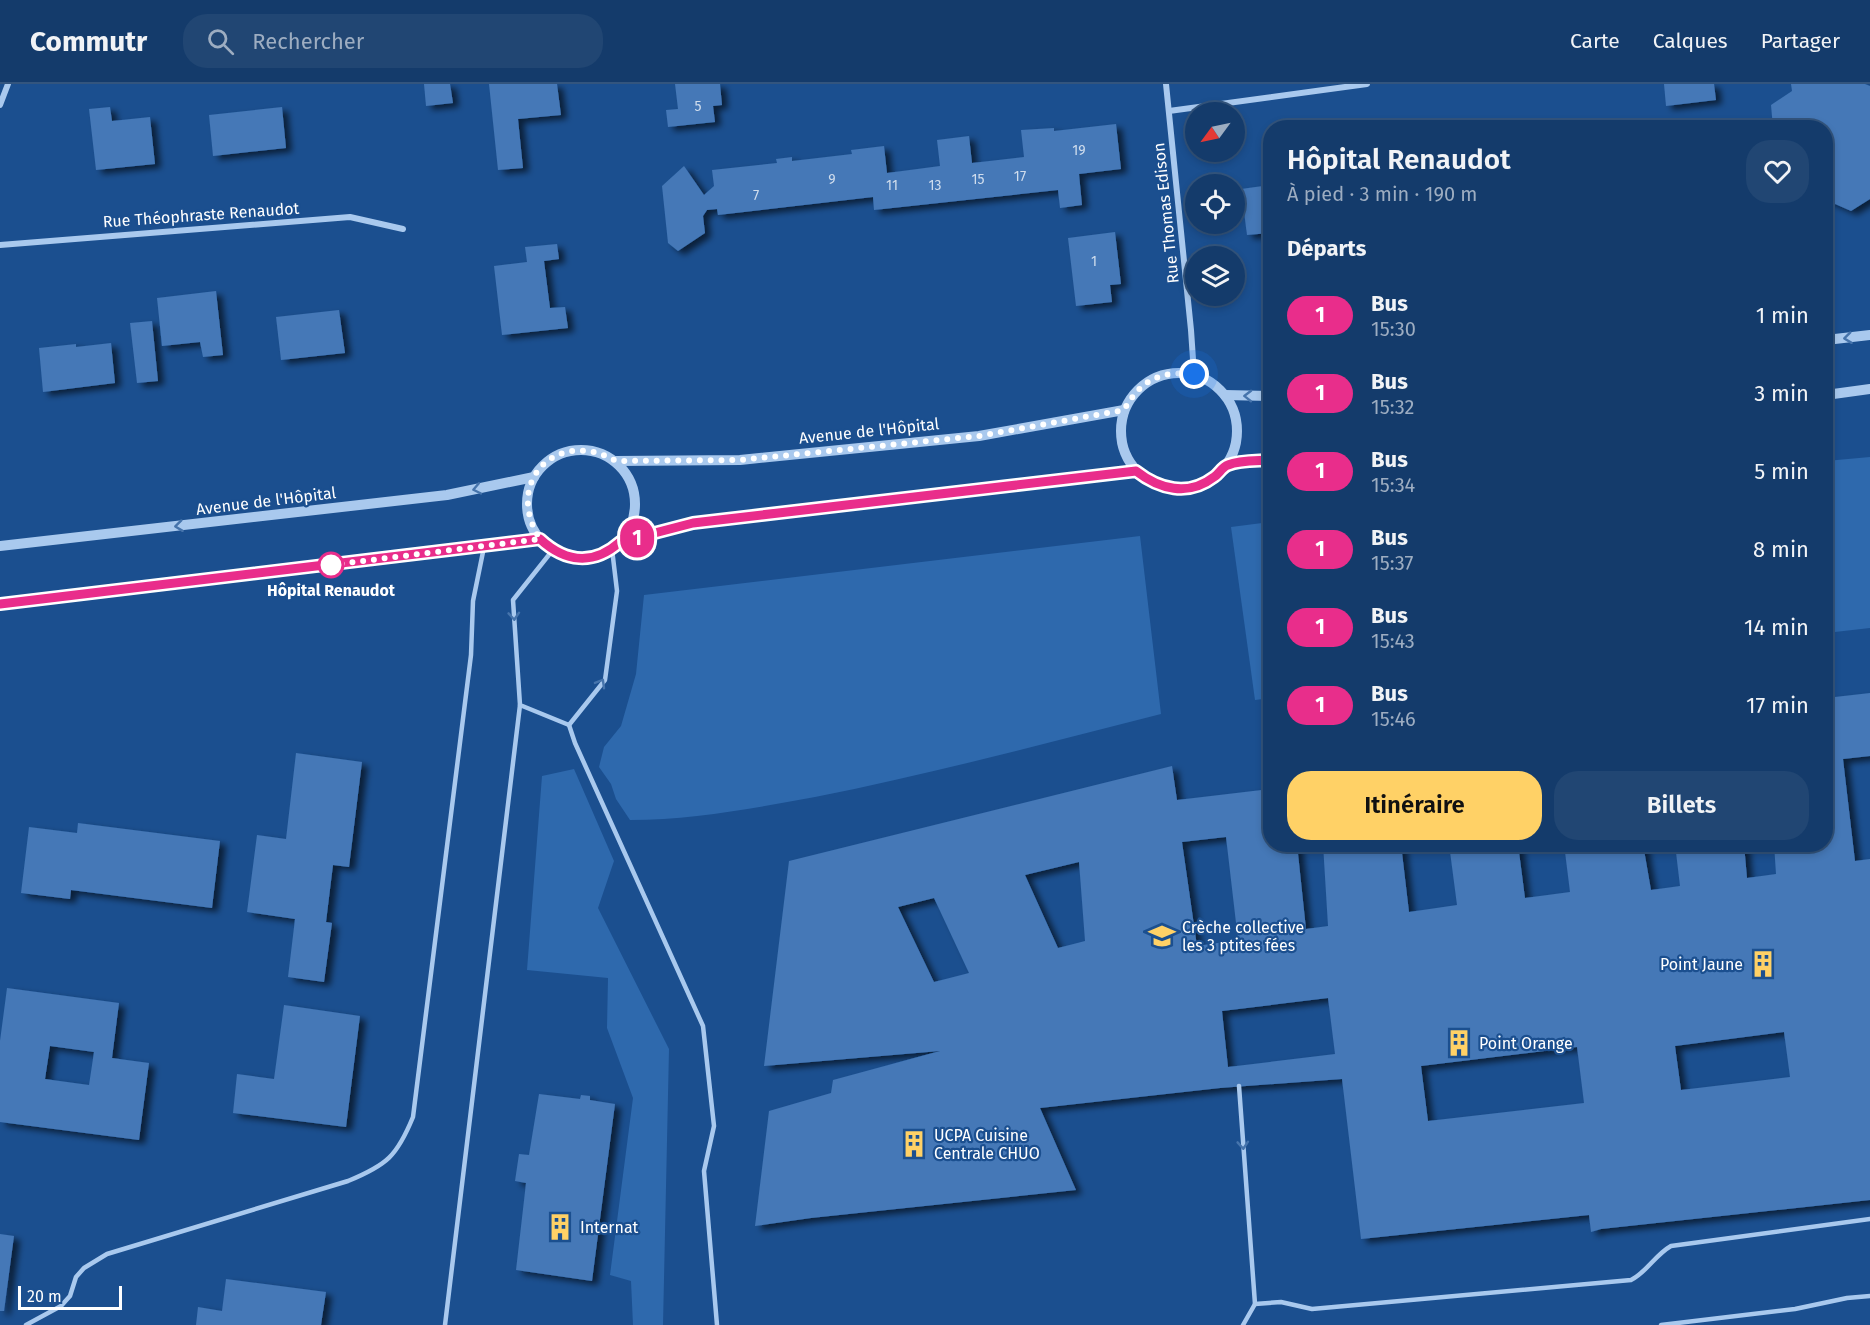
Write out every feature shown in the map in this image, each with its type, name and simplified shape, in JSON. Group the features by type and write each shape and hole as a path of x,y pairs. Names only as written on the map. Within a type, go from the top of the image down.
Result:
{"street":[{"path":"0,105 8,84"},
{"name":"Rue Thomas Edison","path":"1166,84 1194,374"},
{"path":"1169,111 1367,84"},
{"name":"Rue Théophraste Renaudot","path":"0,244 350,217 403,229"},
{"path":"1833,339 1870,335"},
{"path":"1177,372 1194,374 1211,382 1225,395 1234,412 1237,430 1235,448 1227,465 1214,477 1199,486 1181,489 1163,488 1136,471 1127,458 1121,442 1120,426 1124,410 1132,395 1145,383 1177,372"},
{"path":"1833,393 1870,389"},
{"path":"1225,395 1263,396"},
{"name":"Avenue de l'Hôpital","path":"616,461 740,460 979,436 1124,410"},
{"path":"616,546 631,527 636,510 631,483 616,461 595,452 571,450 556,455 543,464 528,492 527,509 531,525 552,551 567,557 583,559 598,556 616,546 693,523 1136,471"},
{"path":"1227,465 1263,461"},
{"name":"Avenue de l'Hôpital","path":"0,546 447,495 534,477"},
{"path":"0,604 540,539"}],"lane":[{"path":"569,725 605,680 616,591 616,546"},
{"path":"26,1325 61,1306 70,1296 76,1277 94,1261 107,1254 348,1181 384,1164 402,1143 413,1117 471,655 473,601 484,547"},
{"path":"445,1325 520,705 513,600 552,551"},
{"path":"520,705 569,725 575,743 703,1026 714,1126 704,1171 717,1325"},
{"path":"1239,1086 1255,1304 1243,1325"},
{"path":"1255,1304 1281,1302 1312,1309 1631,1280 1639,1276 1659,1252 1671,1246 1870,1219"},
{"path":"1660,1325 1795,1309 1847,1298 1870,1296"}],"shaded area":[{"path":"1870,457 1870,628 1833,632 1833,460"},
{"path":"1263,523 1263,699 1255,700 1231,527"},
{"path":"1140,536 1161,714 989,758 859,788 700,816 630,820 599,767 604,747 621,726 636,674 644,595"},
{"path":"574,769 614,861 598,908 669,1049 663,1325 633,1325 631,1281 610,1275 633,1098 607,1028 608,978 527,970 542,776"}],"building":[{"path":"424,84 450,84 453,103 426,106"},
{"path":"489,84 557,84 561,115 518,119 523,168 498,170"},
{"path":"675,84 720,84 722,105 713,106 715,122 668,127 666,110 678,109"},
{"path":"1664,84 1714,84 1716,100 1666,106"},
{"path":"1791,84 1865,84 1870,86 1870,199 1851,211 1833,203 1833,120 1772,120 1771,105 1792,91"},
{"path":"110,107 112,121 150,117 155,164 96,170 89,109"},
{"path":"282,107 286,148 213,156 209,115"},
{"path":"1116,124 1121,169 1079,174 1082,205 1060,208 1058,190 874,210 873,197 718,215 717,209 707,210 703,216 705,233 678,251 668,243 662,186 684,166 704,195 714,186 712,170 777,163 776,159 792,157 792,161 852,154 851,150 884,146 887,173 940,166 937,140 969,136 972,163 1024,157 1021,130 1054,128 1054,131"},
{"path":"1263,186 1263,234 1247,235 1245,188"},
{"path":"1115,232 1121,284 1110,285 1112,302 1076,306 1068,238"},
{"path":"557,244 559,259 544,261 550,308 565,307 568,328 502,335 494,266 527,262 525,247"},
{"path":"216,291 223,355 203,357 200,342 162,346 157,298"},
{"path":"339,310 345,353 281,360 276,317"},
{"path":"152,321 158,381 137,383 130,323"},
{"path":"111,343 115,383 43,392 39,348"},
{"path":"1870,693 1870,756 1843,759 1855,861 1870,859 1870,1200 1601,1229 1591,1232 1589,1215 1361,1239 1342,1079 1220,1088 1040,1108 1076,1190 755,1226 769,1111 831,1093 833,1080 940,1051 764,1066 789,861 1172,766 1177,800 1263,790 1263,852 1298,852 1306,929 1328,926 1323,852 1402,852 1409,912 1457,905 1450,852 1519,852 1525,898 1570,892 1565,852 1644,852 1651,890 1680,886 1676,852 1745,852 1747,878 1776,874 1775,852 1833,852 1833,697","holes":["1226,837 1238,940 1197,946 1182,842","1079,862 1085,941 1058,948 1025,875","934,898 969,973 934,982 898,907","1328,998 1335,1054 1228,1067 1222,1011","1784,1032 1790,1077 1681,1090 1675,1046","1577,1047 1584,1103 1428,1121 1421,1066"]},
{"path":"296,753 362,762 349,867 333,865 326,922 332,923 324,982 288,977 295,919 247,912 257,835 286,839"},
{"path":"78,823 220,841 212,908 71,890 70,899 21,893 29,827 77,833"},
{"path":"7,988 119,1003 112,1058 149,1063 139,1140 0,1122 0,1041","holes":["50,1046 94,1052 89,1085 45,1079"]},
{"path":"284,1005 360,1016 346,1127 233,1113 237,1074 274,1079"},
{"name":"Internat","path":"539,1094 580,1099 581,1095 590,1096 590,1100 615,1104 592,1281 516,1270 526,1183 515,1181 519,1154 529,1155"},
{"path":"0,1234 14,1236 4,1311 0,1311"},
{"path":"226,1279 326,1292 321,1325 196,1325 198,1307 222,1311"}],"bus line":[{"name":"1","path":"0,604 540,539 552,551 567,557 583,559 598,556 620,542 693,523 1136,471 1163,488 1181,489 1199,486 1214,477 1227,465 1263,461"}],"place":[{"name":"Hôpital Renaudot","path":"331,565"},
{"name":"Crèche collective les 3 ptites fées","path":"1162,936"},
{"name":"Point Jaune","path":"1763,964"},
{"name":"Point Orange","path":"1459,1043"},
{"name":"UCPA Cuisine Centrale CHUO","path":"914,1144"},
{"name":"Internat","path":"560,1227"}],"route":[{"path":"331,565 540,539 531,525 527,509 528,492 543,464 556,455 571,450 602,453 616,461 740,460 979,436 1124,410 1132,395 1145,383 1177,372 1194,374"}]}
